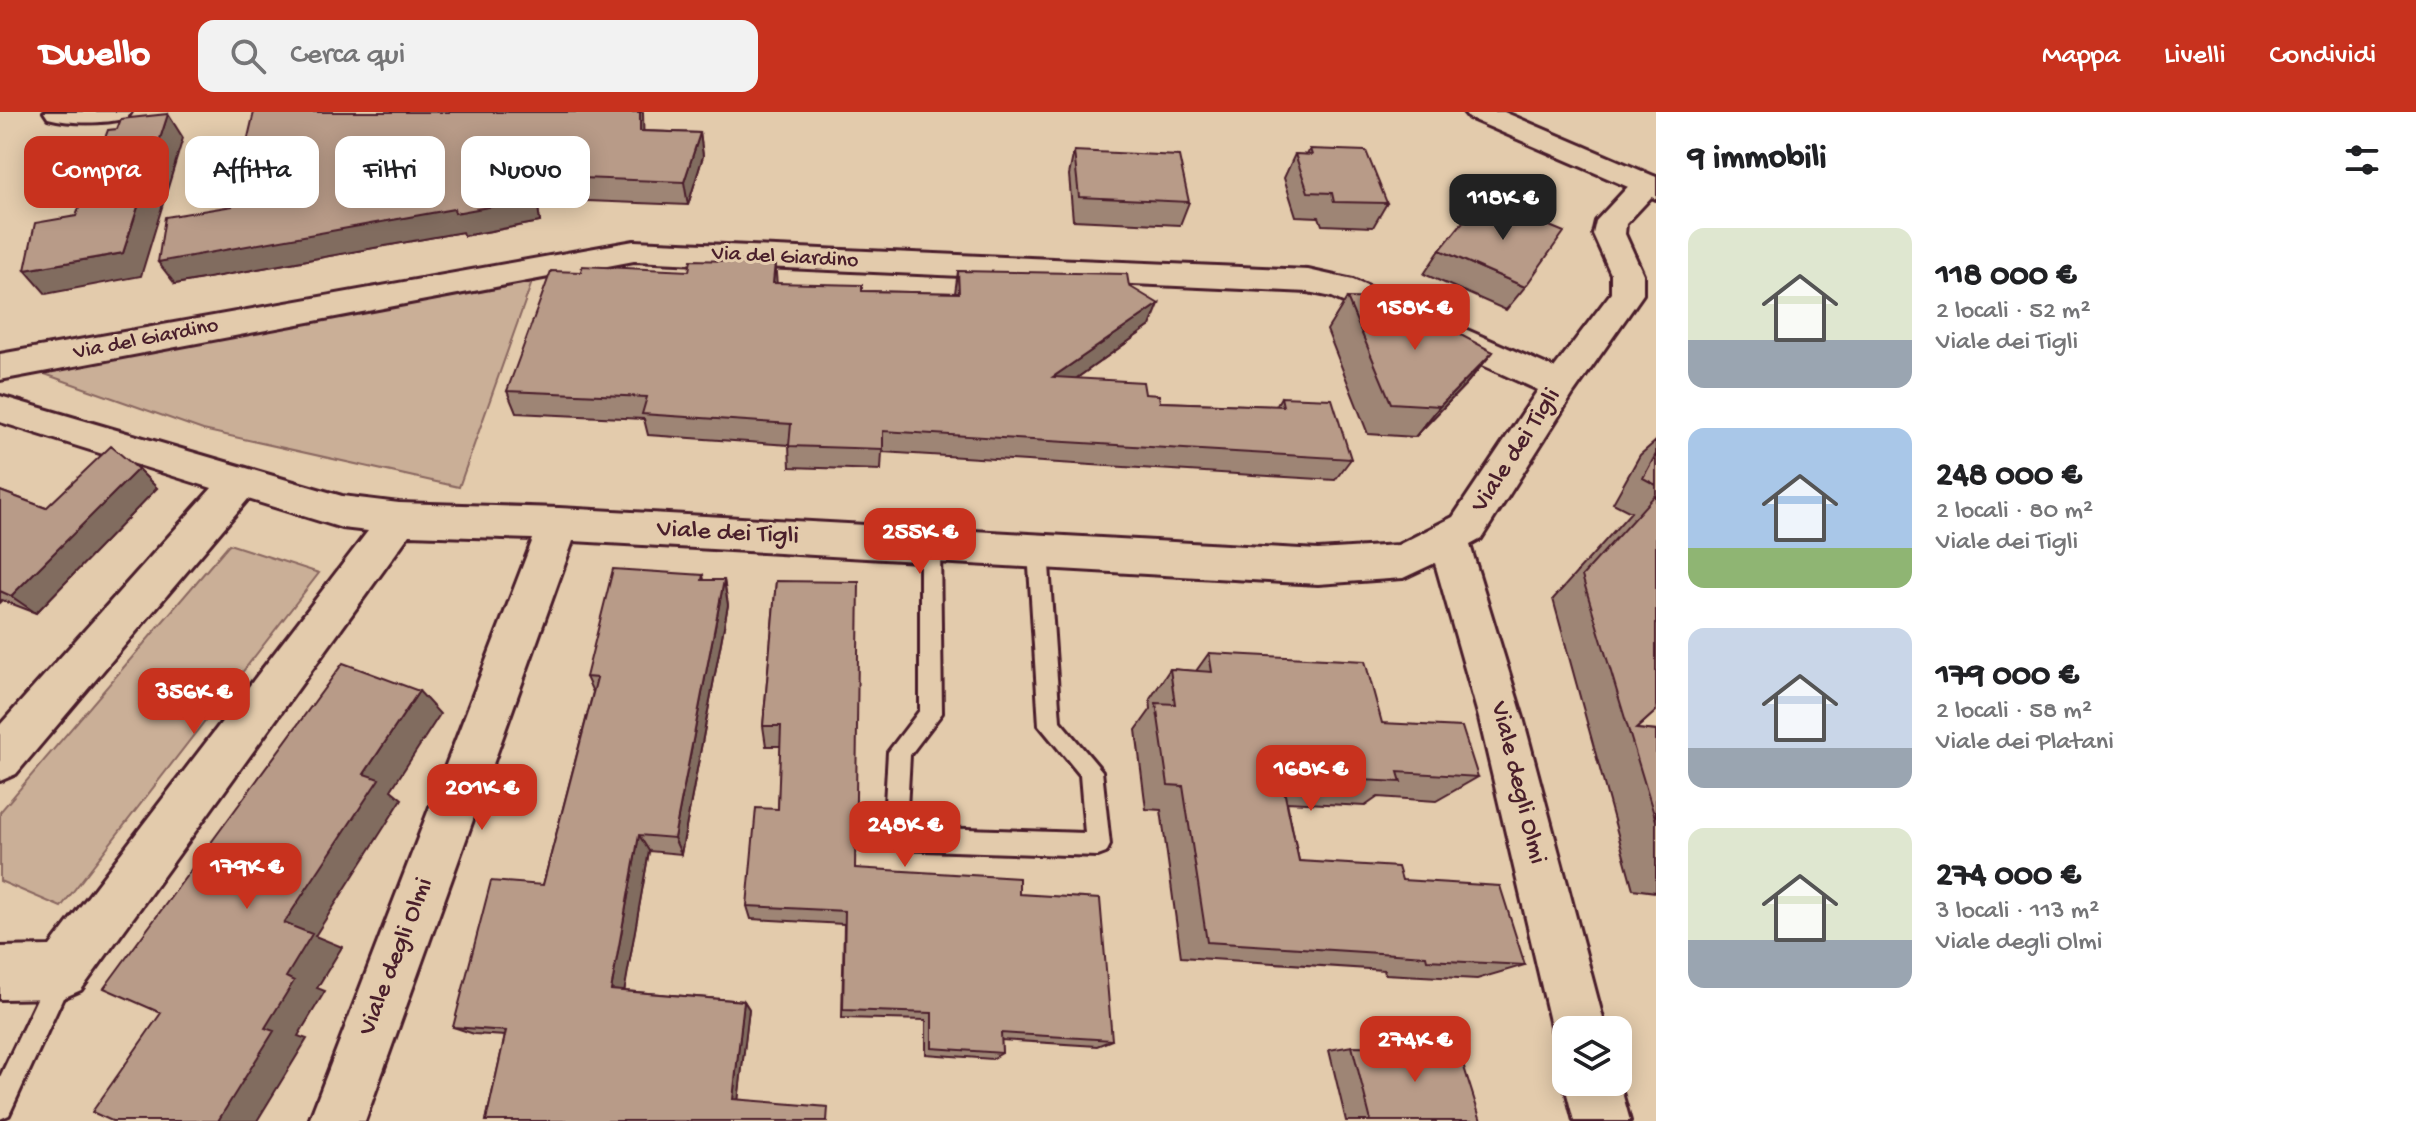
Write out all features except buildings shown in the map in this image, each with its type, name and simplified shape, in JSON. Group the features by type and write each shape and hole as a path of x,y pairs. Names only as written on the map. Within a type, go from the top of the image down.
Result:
{"street":[{"path":"58,112 117,112"},
{"path":"1479,112 1651,186"},
{"name":"Viale dei Tigli","path":"0,409 342,512 399,519 559,524 1318,567 1403,561 1467,528 1560,385 1641,295 1627,274 1609,234 1611,221 1651,186"},
{"name":"Via del Giardino","path":"0,367 634,251 1308,281 1341,288 1560,385"},
{"path":"0,759 240,482"},
{"path":"0,973 63,972 399,519"},
{"name":"Viale degli Olmi","path":"337,1121 559,524"},
{"name":"Viale degli Olmi","path":"1448,538 1501,718 1576,1016"},
{"path":"1596,1096 1602,1121"}],"lane":[{"path":"930,545 931,713 899,752 894,838 1098,845 1091,771 1050,725 1038,551"},
{"path":"0,1106 63,972"}],"shaded area":[{"path":"532,282 459,487 203,430 39,372"},
{"path":"229,544 319,573 61,907 0,881 0,812"}]}
